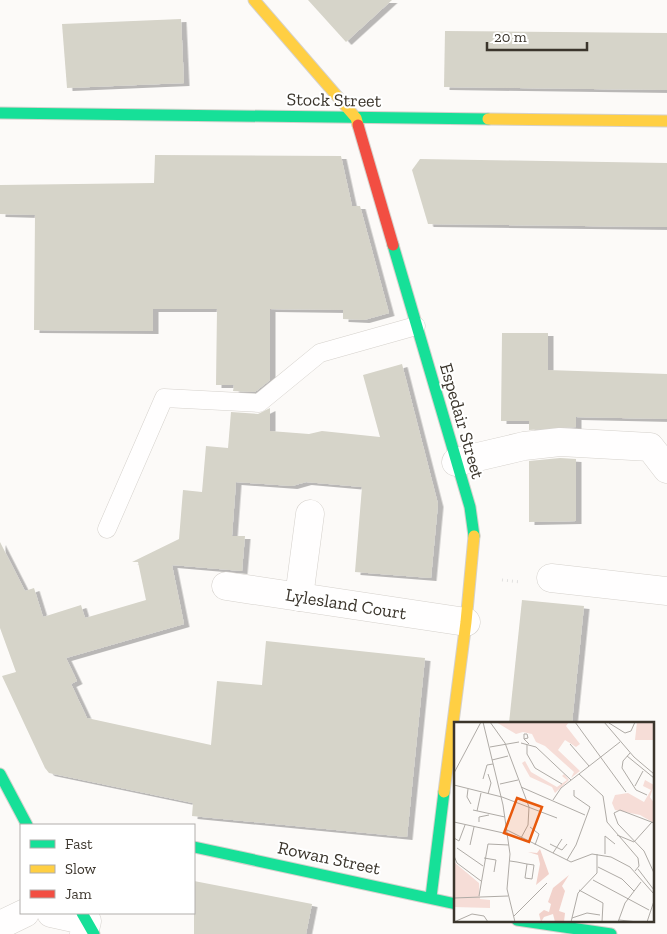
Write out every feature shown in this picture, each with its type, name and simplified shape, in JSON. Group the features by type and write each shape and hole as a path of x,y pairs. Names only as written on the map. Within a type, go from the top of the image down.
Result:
{"street":[{"name":"Espedair Street","path":"254,0 356,118 470,507 474,538 466,622 431,897"},
{"name":"Stock Street","path":"0,113 667,121"},
{"path":"456,462 524,446 560,442 650,447 667,469"},
{"path":"298,597 310,514"},
{"path":"551,578 667,591"},
{"name":"Lylesland Court","path":"226,586 466,622"},
{"path":"0,774 26,824"},
{"name":"Rowan Street","path":"195,847 454,903"},
{"path":"0,925 23,914"},
{"path":"54,914 87,926"},
{"path":"520,925 611,934"}],"lane":[{"path":"107,530 164,398 259,403 320,353 416,326"}],"path":[{"path":"469,576 524,583 551,578"}],"building":[{"path":"308,0 392,0 346,42"},
{"path":"181,19 184,83 67,88 62,24"},
{"path":"445,31 667,33 667,90 444,87"},
{"path":"155,155 341,156 352,206 360,206 389,313 364,320 343,319 343,310 270,309 270,380 255,392 233,391 234,385 216,385 217,309 153,309 153,331 34,330 35,215 0,214 0,185 154,183"},
{"path":"420,159 667,163 667,227 428,224 412,170"},
{"path":"502,333 548,333 548,370 667,374 667,419 576,417 576,427 529,430 529,421 501,421"},
{"path":"402,364 438,504 431,578 355,572 362,487 306,482 292,486 236,482 232,536 245,536 242,571 172,565 184,624 66,658 77,681 71,684 87,718 211,745 217,681 262,685 266,641 425,658 407,837 192,816 193,803 49,773 2,676 16,672 0,628 0,542 25,591 34,588 43,617 81,605 85,618 146,600 138,562 132,562 179,539 183,490 202,492 206,446 228,448 231,412 258,414 270,408 270,431 309,434 322,431 380,437 363,375"},
{"path":"560,458 576,459 576,521 529,522 529,461"},
{"path":"522,600 584,606 572,722 509,722"},
{"path":"195,881 312,904 306,934 194,934"}],"traffic: fast":[{"path":"0,113 488,119"},
{"path":"393,245 470,507 474,536"},
{"path":"0,774 26,824"},
{"path":"431,897 444,792"},
{"path":"195,847 454,904"},
{"path":"83,914 94,934"},
{"path":"530,922 611,934"}],"traffic: slow":[{"path":"254,0 356,118 358,125"},
{"path":"488,119 667,121"},
{"path":"444,792 466,622 474,536"}],"traffic: jam":[{"path":"358,125 393,245"}]}
